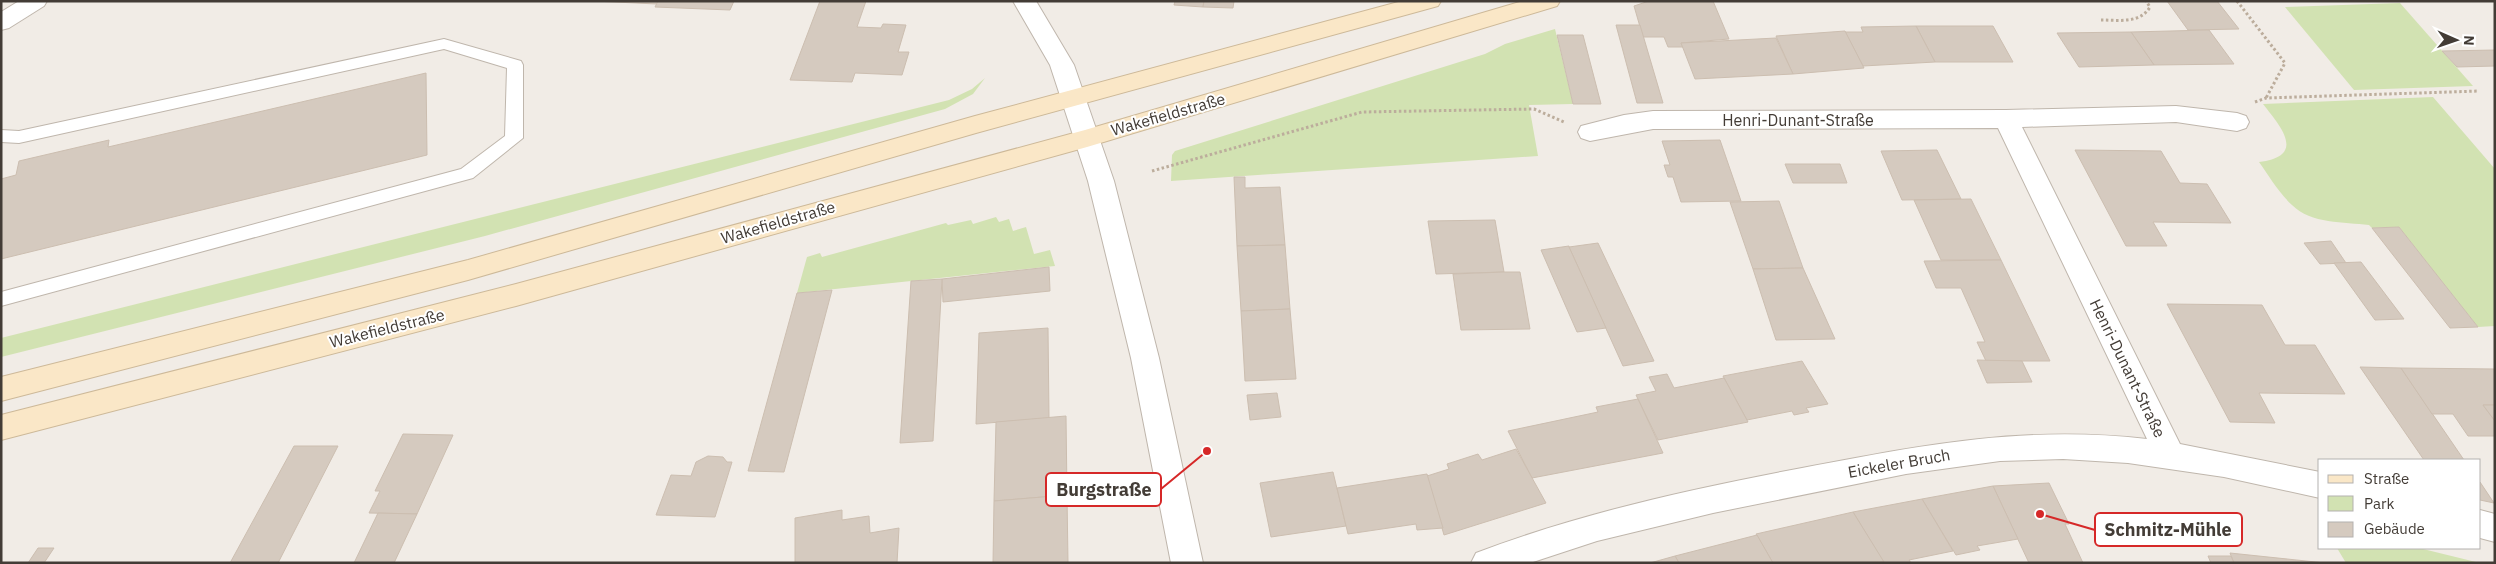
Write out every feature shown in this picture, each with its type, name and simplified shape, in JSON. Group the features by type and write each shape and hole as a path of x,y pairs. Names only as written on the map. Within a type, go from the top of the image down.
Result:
{"main road":[{"path":"1,389 468,270 1073,98 1430,1"},
{"name":"Wakefieldstraße","path":"1,428 516,295 1087,138 1549,1"}],"street":[{"path":"1,23 36,1"},
{"path":"1024,1 1056,52 1101,181 1145,358 1187,563"},
{"name":"Henri-Dunant-Straße","path":"1590,132 1653,120 2006,119 2176,114 2237,122"},
{"name":"Henri-Dunant-Straße","path":"2006,119 2170,455"},
{"name":"Eickeler Bruch","path":"1487,563 1613,523 1709,500 1897,462 1959,453 2033,447 2131,449 2221,462 2318,484"},
{"path":"2481,524 2495,528"}],"lane":[{"path":"1,136 29,135 444,44 515,65 514,138 467,174 1,299"}],"path":[{"path":"2101,20 2141,19 2148,13 2150,7 2146,1"},
{"path":"2237,1 2285,63 2266,98"},
{"path":"2237,122 2250,103 2266,98 2479,91"},
{"path":"1152,172 1362,112 1534,109 1590,132"}],"green space":[{"path":"2400,3 2473,86 2354,90 2285,7"},
{"path":"1555,29 1573,104 1529,105 1538,156 1171,181 1172,155 1175,151 1485,54 1505,44"},
{"path":"985,78 973,94 945,109 485,236 1,357 1,338 949,100 972,89"},
{"path":"2433,97 2495,169 2495,326 2478,327 2399,227 2372,228 2369,225 2328,221 2309,216 2287,200 2259,162 2274,159 2282,154 2286,147 2286,139 2282,131 2263,104"},
{"path":"996,217 999,222 1009,219 1013,231 1026,227 1034,254 1050,250 1055,266 797,293 807,257 820,253 822,257 946,223 948,225 971,220 973,224"},
{"path":"2338,549 2423,549 2480,563 2346,563"}],"building":[{"path":"594,1 658,1 657,4"},
{"path":"658,1 734,1 730,10 655,7"},
{"path":"820,1 866,1 857,27 881,28 883,24 906,25 898,52 909,52 902,75 855,73 852,82 790,80"},
{"path":"1175,1 1204,1 1203,7 1174,5"},
{"path":"1204,1 1234,1 1233,8 1203,7"},
{"path":"1649,1 1713,1 1729,39 1681,43 1683,47 1668,47 1664,37 1643,37 1634,6"},
{"path":"2167,1 2217,1 2239,29 2188,30"},
{"path":"1616,25 1640,25 1663,103 1637,103"},
{"path":"1916,26 1993,26 2013,62 1935,62"},
{"path":"1916,26 1935,62 1863,66 1845,32 1863,32 1861,27"},
{"path":"2209,30 2234,64 2154,65 2131,32"},
{"path":"1845,31 1864,68 1793,74 1776,36"},
{"path":"2131,32 2154,65 2079,67 2057,33"},
{"path":"1557,35 1583,35 1601,104 1573,104"},
{"path":"1776,38 1793,74 1695,79 1681,43"},
{"path":"2495,50 2495,66 2457,67 2442,51"},
{"path":"426,73 427,155 1,259 1,179 16,175 19,161 109,140 108,147"},
{"path":"1720,140 1741,201 1681,202 1673,177 1668,177 1664,165 1670,165 1662,141"},
{"path":"1937,150 1961,199 1902,200 1881,151"},
{"path":"2075,150 2161,151 2180,183 2207,184 2231,223 2153,222 2167,246 2126,246"},
{"path":"1785,164 1840,164 1847,183 1793,183"},
{"path":"1234,177 1245,177 1245,188 1280,187 1285,245 1237,246"},
{"path":"1971,199 2001,260 1941,260 1914,200"},
{"path":"1779,201 1803,268 1753,269 1730,202"},
{"path":"1495,220 1504,272 1436,274 1428,221"},
{"path":"2399,227 2478,327 2450,328 2372,228"},
{"path":"2331,241 2346,263 2320,264 2304,243"},
{"path":"1598,243 1654,361 1623,366 1569,247"},
{"path":"1285,245 1290,309 1241,311 1237,246"},
{"path":"1569,246 1606,328 1577,332 1541,250"},
{"path":"2001,260 2050,361 1986,361 1977,342 1985,342 1961,288 1936,288 1924,261"},
{"path":"2361,262 2404,319 2375,320 2334,263"},
{"path":"1049,267 1050,291 943,302 942,279"},
{"path":"1803,268 1835,339 1776,340 1753,269"},
{"path":"1520,272 1530,329 1461,330 1453,274"},
{"path":"942,279 933,441 900,443 911,281"},
{"path":"832,290 784,472 748,471 797,293"},
{"path":"2167,304 2262,305 2285,345 2315,345 2345,394 2259,393 2275,423 2230,422"},
{"path":"1290,309 1296,379 1245,381 1241,311"},
{"path":"1048,328 1049,418 976,424 979,333"},
{"path":"1977,360 2022,361 2032,382 1987,383"},
{"path":"1802,361 1828,404 1806,408 1809,412 1794,415 1792,411 1747,420 1723,376"},
{"path":"2360,367 2401,368 2463,459 2423,459"},
{"path":"2401,368 2495,369 2495,405 2483,405 2495,421 2495,436 2468,436 2453,414 2432,414"},
{"path":"1667,374 1674,388 1724,378 1748,422 1658,440 1636,395 1656,391 1649,377"},
{"path":"1277,393 1281,417 1250,420 1247,395"},
{"path":"1638,399 1663,453 1532,478 1508,431 1598,412 1596,407"},
{"path":"2483,405 2495,405 2495,421"},
{"path":"1066,416 1067,495 994,501 996,422"},
{"path":"403,434 453,435 417,514 369,513 380,491 375,491"},
{"path":"294,446 338,446 278,563 230,563"},
{"path":"1516,449 1546,503 1444,535 1427,476 1449,469 1447,464 1478,454 1482,460"},
{"path":"708,456 723,457 727,462 732,462 715,517 656,515 671,475 691,476 696,462"},
{"path":"1333,472 1346,526 1271,537 1260,483"},
{"path":"1427,474 1443,528 1417,530 1416,524 1348,534 1337,488"},
{"path":"2049,483 2069,524 2065,524 2083,563 2029,563 1993,486"},
{"path":"2481,484 2494,503 2481,500"},
{"path":"1993,486 2018,539 1977,546 1980,550 1956,555 1922,499"},
{"path":"1067,495 1068,563 993,563 994,501"},
{"path":"1922,499 1953,551 1909,560 1911,563 1884,563 1853,512"},
{"path":"842,510 842,520 869,516 870,533 899,528 897,563 795,563 795,518"},
{"path":"1853,512 1884,562 1773,563 1756,534"},
{"path":"378,513 417,514 394,563 354,563"},
{"path":"1757,535 1773,563 1679,563 1675,556"},
{"path":"38,548 54,548 44,563 28,563"},
{"path":"2230,553 2325,563 2234,563"},
{"path":"1675,556 1679,563 1650,563"},
{"path":"2208,556 2231,556 2234,563 2211,563"}],"place":[{"name":"Burgstraße","path":"1207,451"},
{"name":"Schmitz-Mühle","path":"2040,514"}]}
